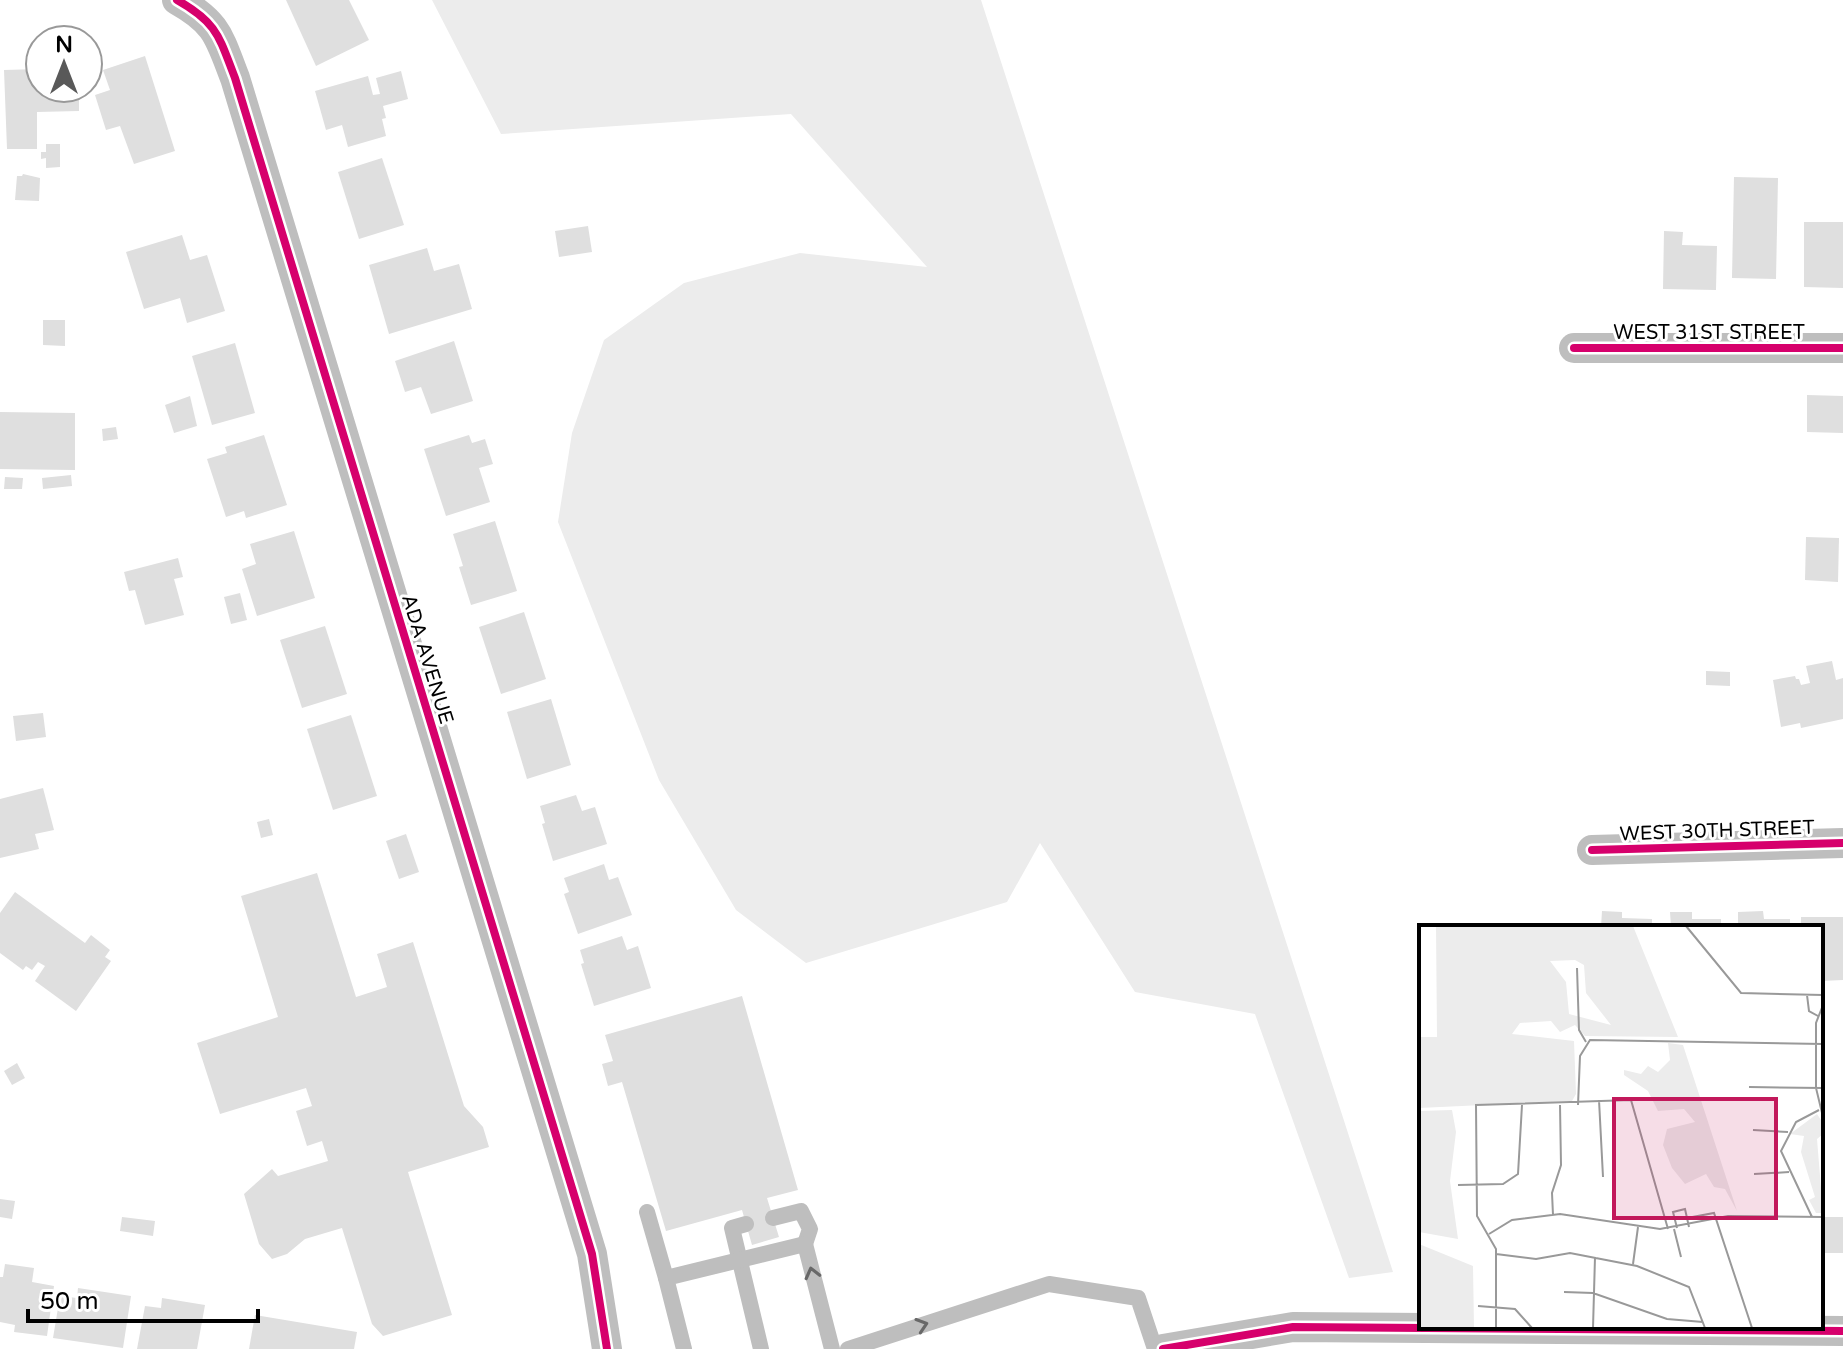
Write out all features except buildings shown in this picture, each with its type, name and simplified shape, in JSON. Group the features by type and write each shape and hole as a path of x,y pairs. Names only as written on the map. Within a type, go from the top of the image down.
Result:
{"street":[{"name":"ADA AVENUE","path":"177,0 216,29 235,78 592,1254 607,1349"},
{"name":"WEST 31ST STREET","path":"1574,348 1843,348"},
{"name":"WEST 30TH STREET","path":"1592,850 1843,843"},
{"path":"1163,1349 1293,1327 1419,1328"},
{"path":"1568,1329 1843,1331"}],"lane":[{"path":"773,1218 801,1211 810,1229 805,1244 832,1349"},
{"path":"647,1212 684,1349"},
{"path":"746,1224 732,1228 761,1349"},
{"path":"666,1278 805,1244"},
{"path":"848,1349 1049,1284 1138,1298 1155,1349"}],"shaded area":[{"path":"432,0 981,0 1393,1272 1349,1278 1255,1014 1135,992 1040,843 1007,902 806,963 736,910 659,780 558,522 572,433 604,340 684,283 800,253 927,267 791,114 501,134"}],"cycle path":[{"path":"177,0 201,16 215,32 235,78 592,1254 607,1349"},
{"path":"1574,348 1843,348"},
{"path":"1592,850 1843,843"},
{"path":"1163,1349 1293,1327 1419,1328"},
{"path":"1568,1329 1843,1331"}]}
